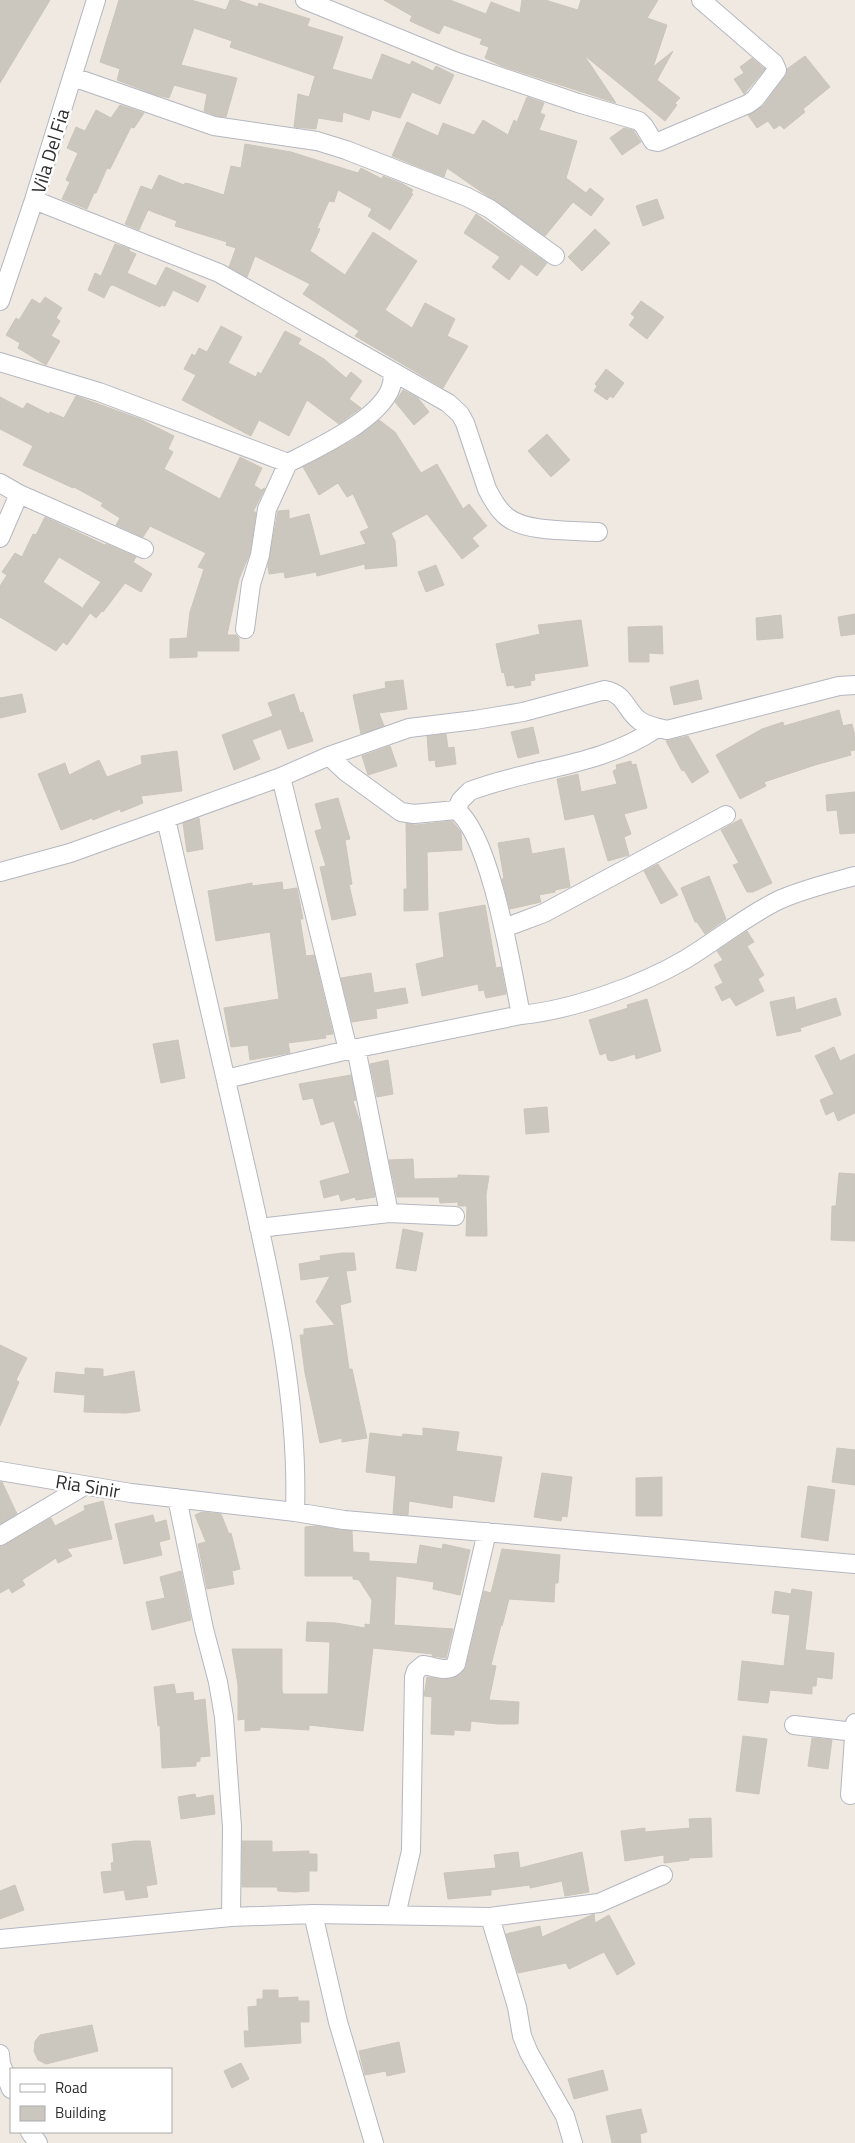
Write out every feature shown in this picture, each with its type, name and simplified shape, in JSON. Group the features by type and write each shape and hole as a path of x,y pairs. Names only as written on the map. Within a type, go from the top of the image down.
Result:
{"street":[{"name":"Vila Del Fia","path":"0,301 34,200 96,0"},
{"path":"306,0 456,62 578,103 639,121 653,141 658,142 748,104 755,99 777,70 774,63 701,0"},
{"path":"73,77 214,126 317,142 346,150 483,205 555,256"},
{"path":"34,200 218,273 448,403 460,414 487,489 493,500 509,519 535,528 598,532"},
{"path":"0,362 99,392 288,463"},
{"path":"245,628 251,584 260,554 267,509 288,463 332,441 368,416 386,396 392,384 392,372"},
{"path":"0,483 19,494 144,549"},
{"path":"0,538 19,494"},
{"path":"0,872 70,853 166,819 256,784 281,777 329,756 409,728 523,712 605,690 615,692 640,720 657,728 667,730 678,729 839,686 855,685"},
{"path":"456,810 461,800 470,791 612,752 640,740 657,728"},
{"path":"329,756 346,772 400,812 414,814 456,810 462,813 485,856 504,928 521,1015"},
{"path":"281,777 352,1049 389,1213"},
{"path":"504,928 544,913 584,893 726,815"},
{"path":"166,819 259,1228 285,1357 296,1472 295,1512"},
{"path":"226,1079 352,1049 521,1015 540,1013 604,996 671,968 777,901 804,890 855,879"},
{"path":"259,1228 389,1213 455,1216"},
{"name":"Ria Sinir","path":"0,1471 84,1486 295,1512 344,1520 855,1564"},
{"path":"0,1536 84,1486"},
{"path":"176,1498 204,1629 218,1682 224,1717 232,1827 231,1917"},
{"path":"396,1915 411,1851 414,1677 416,1671 423,1666 443,1669 455,1667 487,1532"},
{"path":"794,1725 855,1729 850,1795"},
{"path":"0,1939 231,1917 313,1914 490,1917 584,1906 599,1902 663,1875"},
{"path":"313,1914 338,2022 374,2143"},
{"path":"490,1917 517,2007 522,2036 529,2053 565,2116 573,2143"},
{"path":"0,2054 1,2064 10,2086"}],"building":[{"path":"0,0 50,0 0,83"},
{"path":"119,0 191,0 226,10 230,0 237,0 258,7 259,3 310,19 307,26 343,37 332,69 372,80 382,54 410,65 412,61 433,71 436,66 454,75 440,104 412,92 400,118 372,110 369,120 343,112 342,122 318,118 316,129 294,127 298,94 309,97 315,76 230,47 232,41 194,28 181,65 237,78 226,117 217,116 204,111 207,94 174,85 169,98 156,95 117,80 120,69 100,62"},
{"path":"384,0 450,0 486,14 491,2 520,13 522,0 545,0 578,10 581,0 658,0 647,18 667,25 653,67 673,51 657,80 680,98 665,121 584,55 616,103 502,66 485,58 489,47 480,44 482,39 444,25 439,34 410,21 412,16"},
{"path":"805,56 830,87 803,109 805,112 784,129 780,125 774,129 768,121 757,128 748,115 763,106 785,76 787,69"},
{"path":"752,58 765,69 744,94 734,79 744,73 740,67"},
{"path":"527,97 544,103 540,113 545,115 539,130 577,141 566,178 586,193 590,188 604,199 591,216 573,202 545,236 447,168 444,177 392,156 407,122 438,136 443,123 474,135 483,120 508,135 514,120 517,122"},
{"path":"120,105 144,113 134,128 131,127 110,169 107,168 87,209 62,199 70,182 66,180 78,153 67,148 76,127 85,131 96,110 111,118"},
{"path":"624,128 633,130 641,142 622,155 610,138"},
{"path":"245,144 291,152 358,173 361,168 382,179 383,176 413,190 411,193 413,194 390,230 368,216 372,209 338,190 334,202 329,201 317,228 320,229 310,251 345,275 373,232 417,261 385,310 412,328 425,303 455,319 447,336 468,346 443,388 355,336 359,331 303,294 310,284 255,256 247,277 229,267 236,248 226,245 227,242 175,226 177,221 148,210 139,230 125,224 141,186 152,190 159,175 184,185 185,183 190,184 224,195 231,166 241,168"},
{"path":"657,199 664,218 643,226 636,206"},
{"path":"476,214 547,263 537,276 521,264 509,280 492,267 500,257 464,233"},
{"path":"595,229 610,243 582,271 568,257"},
{"path":"115,244 130,249 129,251 136,254 127,273 156,286 166,267 206,286 198,302 173,290 165,306 161,305 160,307 113,285 110,286 104,298 88,290 95,273 101,276"},
{"path":"45,297 62,308 56,318 60,321 51,336 60,341 46,365 18,348 20,343 6,335 16,318 19,320 32,299 40,304"},
{"path":"641,301 664,317 647,339 629,325 635,317 631,314"},
{"path":"221,326 242,337 228,363 256,377 258,372 261,374 285,331 301,339 298,344 324,359 346,378 351,372 362,381 349,399 361,408 339,424 307,400 289,436 259,420 251,436 182,400 196,375 184,369 192,354 195,356 199,348 207,352"},
{"path":"606,369 624,383 613,398 610,396 607,400 594,391 597,386 595,384"},
{"path":"403,390 418,398 429,412 414,425 395,402"},
{"path":"76,396 140,419 174,436 168,449 173,452 164,469 220,499 240,457 262,468 254,485 261,490 265,488 253,512 256,512 250,553 239,579 227,635 236,635 239,638 239,651 197,651 197,657 170,658 170,639 187,638 190,612 204,569 198,567 206,553 150,526 143,537 116,525 120,518 101,506 103,503 74,487 23,465 33,446 0,429 0,397 23,409 27,403 49,414 50,412 64,418"},
{"path":"379,420 395,432 421,473 437,464 463,509 469,504 487,526 472,538 479,546 462,559 427,514 391,533 395,541 397,566 365,569 365,564 317,576 316,572 285,578 284,572 269,574 268,566 278,511 289,510 289,519 309,514 320,556 366,544 360,532 369,528 353,494 347,497 338,483 319,495 303,467 353,440"},
{"path":"547,434 570,460 551,477 528,451"},
{"path":"45,517 136,557 133,562 152,574 141,592 125,583 103,612 96,618 83,607 101,582 59,557 43,582 90,613 67,645 63,642 56,651 0,617 0,586 7,575 2,572 15,553 22,557 33,534 36,535"},
{"path":"436,565 444,585 426,592 418,572"},
{"path":"855,614 855,634 841,636 838,617"},
{"path":"781,615 783,638 757,640 756,618"},
{"path":"581,620 588,666 534,674 535,680 530,681 531,685 515,688 514,685 507,686 504,672 502,673 496,644 540,634 538,625"},
{"path":"662,626 663,654 649,653 649,662 629,662 628,627"},
{"path":"403,680 407,709 379,713 384,726 361,734 353,695 386,688 385,682"},
{"path":"698,680 702,699 674,705 670,687"},
{"path":"22,694 26,712 0,718 0,698"},
{"path":"294,694 300,713 303,712 313,741 288,749 281,729 252,740 260,759 234,770 222,735 273,716 268,703"},
{"path":"839,710 843,726 852,724 855,736 855,750 850,751 851,755 764,782 766,786 740,799 716,755 762,729 783,722 784,726"},
{"path":"533,727 539,753 518,758 511,732"},
{"path":"446,734 448,748 454,747 456,764 436,767 435,760 429,761 427,736"},
{"path":"688,736 709,772 692,783 684,770 682,771 666,741"},
{"path":"390,746 397,766 368,775 362,756"},
{"path":"177,751 182,791 141,796 143,803 121,812 120,809 93,820 92,818 61,830 38,774 65,763 69,775 99,760 107,777 142,764 141,756"},
{"path":"631,761 632,765 636,764 647,808 624,814 631,834 624,837 629,855 608,861 594,814 565,820 557,779 578,774 581,792 617,784 613,771 617,769 616,765"},
{"path":"855,792 855,833 840,834 837,810 827,811 826,795"},
{"path":"338,798 350,839 345,840 352,884 349,885 356,915 332,920 320,867 326,866 315,831 322,829 315,804"},
{"path":"199,818 203,849 187,852 183,823"},
{"path":"741,819 772,883 753,892 747,892 733,865 739,863 721,830"},
{"path":"452,821 461,832 462,850 427,852 428,910 404,911 404,889 407,889 406,823 415,825"},
{"path":"529,838 532,854 564,848 570,887 539,895 541,902 510,909 502,879 504,878 498,843"},
{"path":"658,864 678,895 661,904 644,871"},
{"path":"709,876 726,919 705,934 697,922 695,922 681,888"},
{"path":"282,882 283,890 297,888 303,919 300,919 306,956 314,955 333,1034 325,1035 326,1038 288,1043 290,1053 250,1060 248,1045 231,1047 224,1008 279,999 270,932 216,941 208,891 252,883 252,886"},
{"path":"485,905 496,968 501,967 506,994 486,998 484,990 479,991 478,984 422,996 416,964 444,957 439,913"},
{"path":"747,931 754,942 747,946 764,975 758,979 764,991 736,1006 730,997 722,1001 715,987 723,983 714,965 723,960 717,951"},
{"path":"371,973 374,993 405,988 408,1003 376,1009 377,1018 352,1022 341,978"},
{"path":"794,997 796,1010 836,998 841,1015 800,1028 801,1031 777,1036 770,1002"},
{"path":"647,999 661,1051 636,1059 635,1054 612,1061 608,1060 606,1053 600,1055 589,1020 628,1008 627,1005"},
{"path":"178,1040 185,1078 161,1083 153,1044"},
{"path":"834,1047 840,1061 855,1054 855,1113 838,1121 834,1111 826,1115 820,1100 834,1094 815,1056"},
{"path":"388,1060 393,1094 377,1097 370,1064"},
{"path":"351,1075 356,1100 353,1101 361,1125 375,1197 356,1200 355,1197 341,1201 339,1194 324,1198 320,1181 350,1173 334,1121 321,1125 313,1098 303,1100 299,1084"},
{"path":"547,1107 549,1132 526,1134 524,1109"},
{"path":"413,1159 414,1179 458,1178 458,1175 489,1176 486,1195 487,1236 466,1236 467,1206 458,1206 458,1202 440,1203 439,1197 397,1197 389,1160"},
{"path":"839,1173 855,1174 855,1241 831,1240 832,1206 836,1206"},
{"path":"403,1229 423,1233 416,1271 396,1268"},
{"path":"354,1253 356,1270 346,1271 351,1302 340,1305 349,1369 352,1369 367,1438 342,1442 342,1438 320,1443 305,1373 300,1335 304,1335 304,1329 335,1325 316,1302 330,1276 301,1280 299,1264 321,1260 320,1256"},
{"path":"0,1345 27,1358 16,1380 19,1382 0,1426"},
{"path":"85,1368 103,1369 103,1377 134,1371 140,1411 126,1413 84,1412 85,1395 54,1392 56,1372 85,1375"},
{"path":"423,1428 459,1432 456,1451 502,1457 494,1502 453,1495 452,1508 409,1501 408,1515 393,1514 396,1476 366,1472 370,1433 402,1437 403,1434 423,1436"},
{"path":"837,1448 855,1450 855,1485 832,1482"},
{"path":"542,1473 572,1477 567,1517 562,1516 561,1521 534,1517"},
{"path":"662,1477 662,1516 636,1516 636,1478"},
{"path":"0,1482 2,1482 17,1514 0,1524"},
{"path":"808,1486 835,1490 828,1541 801,1537"},
{"path":"103,1501 112,1539 67,1549 72,1556 58,1563 56,1558 22,1580 25,1585 12,1593 9,1588 0,1593 0,1547 51,1518 55,1526 85,1510 84,1506"},
{"path":"202,1512 221,1514 229,1534 231,1533 240,1569 232,1571 234,1584 207,1589 198,1544 206,1542 195,1515"},
{"path":"153,1515 155,1523 166,1520 170,1539 159,1542 162,1555 124,1564 115,1524"},
{"path":"316,1526 352,1531 353,1552 369,1553 369,1561 417,1564 420,1545 442,1549 443,1544 470,1550 460,1595 433,1589 434,1582 396,1576 394,1625 453,1629 446,1658 432,1656 433,1654 373,1648 363,1731 309,1725 309,1730 260,1727 260,1730 245,1731 245,1719 238,1720 238,1685 232,1649 282,1649 283,1694 328,1694 330,1642 306,1641 307,1622 336,1623 365,1628 365,1624 370,1625 372,1600 359,1580 353,1579 353,1576 305,1576 305,1527"},
{"path":"502,1549 560,1555 558,1583 555,1583 554,1602 509,1599 491,1665 496,1666 489,1700 519,1702 518,1724 471,1721 470,1731 454,1730 454,1735 431,1734 432,1697 424,1696 427,1677 450,1679 460,1675 466,1667 484,1591 491,1593"},
{"path":"181,1571 191,1620 152,1630 146,1602 165,1598 160,1577"},
{"path":"792,1589 812,1592 805,1650 834,1653 832,1679 817,1677 816,1686 812,1686 812,1694 770,1690 768,1703 738,1700 742,1661 784,1666 790,1615 772,1613 775,1591 791,1594"},
{"path":"174,1684 176,1694 193,1692 194,1701 205,1699 210,1756 200,1757 200,1761 196,1762 196,1766 162,1768 160,1725 158,1726 154,1687"},
{"path":"743,1736 767,1739 759,1794 736,1791"},
{"path":"812,1738 832,1740 828,1769 808,1766"},
{"path":"195,1794 196,1798 213,1795 215,1814 181,1819 178,1797"},
{"path":"711,1818 712,1857 689,1858 689,1860 664,1863 664,1855 625,1861 621,1831 645,1828 645,1832 690,1828 689,1819"},
{"path":"150,1841 157,1884 146,1886 148,1897 126,1900 124,1890 104,1893 101,1872 112,1871 111,1863 114,1862 112,1844"},
{"path":"242,1841 272,1841 272,1852 309,1851 309,1854 317,1854 317,1871 309,1871 309,1891 278,1891 277,1887 242,1887"},
{"path":"518,1852 520,1868 582,1852 589,1892 565,1896 562,1881 530,1888 530,1885 491,1890 491,1895 448,1899 444,1873 496,1868 494,1855"},
{"path":"15,1885 24,1910 0,1919 0,1891"},
{"path":"594,1914 595,1923 609,1915 635,1964 617,1975 604,1952 569,1969 566,1963 518,1973 506,1934 540,1926 542,1937"},
{"path":"263,1990 278,1990 278,1998 298,1997 298,2001 309,2001 309,2022 300,2022 301,2043 245,2047 244,2031 249,2031 248,2007 257,2006 257,1999 263,1999"},
{"path":"92,2025 98,2051 46,2064 38,2060 34,2051 35,2041 40,2035"},
{"path":"399,2042 405,2072 387,2076 386,2071 365,2075 359,2051"},
{"path":"241,2063 249,2079 232,2088 224,2071"},
{"path":"603,2070 608,2090 574,2099 568,2079"},
{"path":"641,2109 647,2132 640,2134 641,2143 612,2143 606,2116"}]}
